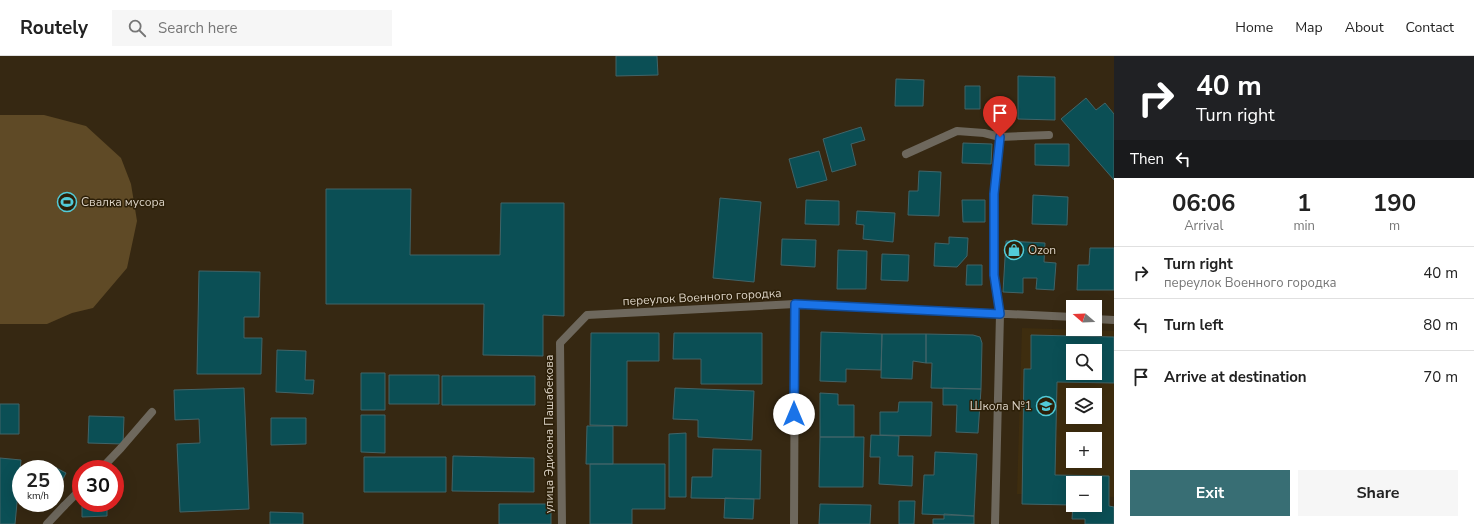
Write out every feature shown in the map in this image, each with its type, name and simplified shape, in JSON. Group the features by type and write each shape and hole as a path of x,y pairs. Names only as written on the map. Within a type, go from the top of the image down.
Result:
{"street":[{"path":"906,154 958,131 984,133 1000,137 1049,135"},
{"path":"995,524 1000,314 994,275 994,194 1000,137"},
{"path":"794,524 795,304"},
{"name":"переулок Военного городка","path":"560,343 587,315 795,304 1066,318"},
{"path":"1102,319 1114,320"},
{"name":"улица Эдисона Пашабекова","path":"560,343 562,524"},
{"path":"110,460 152,412"},
{"path":"47,524 72,498"}],"shaded area":[{"name":"Свалка мусора","path":"0,115 44,115 86,126 121,158 131,184 137,221 127,268 93,308 72,313 47,324 0,324"},
{"name":"Школа №1","path":"1022,328 1066,329 1066,336 1102,336 1102,331 1114,331 1114,497 1102,496 1102,476 1066,476 1066,495 1017,494"}],"building":[{"path":"616,56 657,56 658,75 616,76"},
{"path":"1018,76 1055,77 1055,120 1018,119"},
{"path":"896,79 924,80 923,106 895,106"},
{"path":"965,86 980,86 980,109 965,109"},
{"path":"1086,98 1096,110 1105,103 1114,114 1114,180 1061,119"},
{"path":"861,127 865,140 851,144 856,165 832,172 823,139"},
{"path":"963,143 992,144 991,164 962,163"},
{"path":"1035,144 1069,144 1069,166 1035,165"},
{"path":"819,151 827,180 797,188 789,159"},
{"path":"919,171 941,172 939,216 908,215 909,191 918,191"},
{"path":"326,189 411,189 410,255 500,255 501,203 564,203 564,316 543,315 543,356 483,355 484,304 326,304"},
{"path":"1033,195 1068,197 1067,225 1032,224"},
{"path":"720,198 761,202 754,282 713,278"},
{"path":"806,200 839,201 839,225 805,224"},
{"path":"962,200 985,200 985,222 963,222"},
{"path":"857,211 895,213 893,242 863,239 864,225 856,224"},
{"path":"949,237 968,238 967,256 957,267 934,266 935,243 949,244"},
{"path":"782,239 816,240 815,267 781,265"},
{"path":"1006,241 1045,243 1044,262 1056,263 1054,290 1036,289 1037,278 1023,278 1023,293 1003,292"},
{"path":"1090,248 1114,248 1114,290 1077,290 1078,265 1089,265"},
{"path":"838,250 867,251 866,289 837,289"},
{"path":"882,254 909,255 908,281 881,280"},
{"path":"967,265 982,265 982,285 966,285"},
{"path":"199,271 260,272 259,317 244,317 244,338 262,338 261,374 197,374"},
{"path":"821,332 882,334 881,370 846,369 846,382 820,381"},
{"path":"591,333 659,333 659,361 627,361 627,426 590,425"},
{"path":"674,333 762,333 762,384 701,384 701,359 673,359"},
{"path":"882,334 926,334 926,363 913,361 912,379 881,378"},
{"path":"926,334 973,335 980,337 982,343 981,389 931,388 932,363 926,363"},
{"path":"1031,335 1114,337 1114,383 1057,382 1055,475 1109,476 1109,506 1114,507 1114,524 1085,524 1085,519 1072,519 1072,512 1102,512 1102,476 1066,476 1066,505 1022,504 1024,369 1031,369"},
{"path":"277,350 306,351 305,380 314,380 313,394 276,392"},
{"path":"361,373 385,373 385,410 361,410"},
{"path":"389,375 439,375 439,404 389,404"},
{"path":"442,376 535,376 535,405 442,405"},
{"path":"244,388 249,509 180,512 177,444 200,443 199,419 175,420 174,390"},
{"path":"675,388 754,391 752,440 698,437 698,420 673,419"},
{"path":"943,388 981,389 978,433 956,432 957,405 943,405"},
{"path":"820,393 838,394 838,405 854,405 854,437 820,437"},
{"path":"899,402 932,402 931,436 880,435 880,412 898,412"},
{"path":"0,404 19,404 19,434 0,434"},
{"path":"361,415 385,415 385,453 361,452"},
{"path":"89,416 124,417 123,444 88,443"},
{"path":"271,418 306,418 306,444 271,445"},
{"path":"587,426 613,426 613,464 586,464"},
{"path":"686,433 686,497 669,497 669,434"},
{"path":"871,435 899,436 898,456 913,456 912,486 879,484 880,457 870,457"},
{"path":"820,437 864,437 863,487 819,487"},
{"path":"713,449 761,450 760,499 691,498 692,477 712,477"},
{"path":"935,452 977,454 974,516 922,514 924,475 934,475"},
{"path":"453,456 534,458 534,492 452,491"},
{"path":"364,457 446,457 446,492 364,492"},
{"path":"0,458 21,460 12,460 12,512 16,512 15,524 0,524"},
{"path":"590,464 665,464 665,509 632,509 632,524 590,524"},
{"path":"725,498 754,499 753,519 724,518"},
{"path":"899,501 915,501 914,524 899,524"},
{"path":"499,504 551,504 551,524 499,524"},
{"path":"820,504 871,505 870,524 819,524"},
{"path":"82,512 107,512 107,516 82,517"},
{"path":"270,512 303,513 303,524 270,524"},
{"path":"944,514 974,516 974,524 933,524 933,519 944,519"}],"place":[{"name":"Свалка мусора","path":"67,202"},
{"name":"Ozon","path":"1014,250"},
{"name":"Школа №1","path":"1046,406"}],"route":[{"path":"794,414 795,304 1000,314 994,275 994,194 1000,137"}]}
